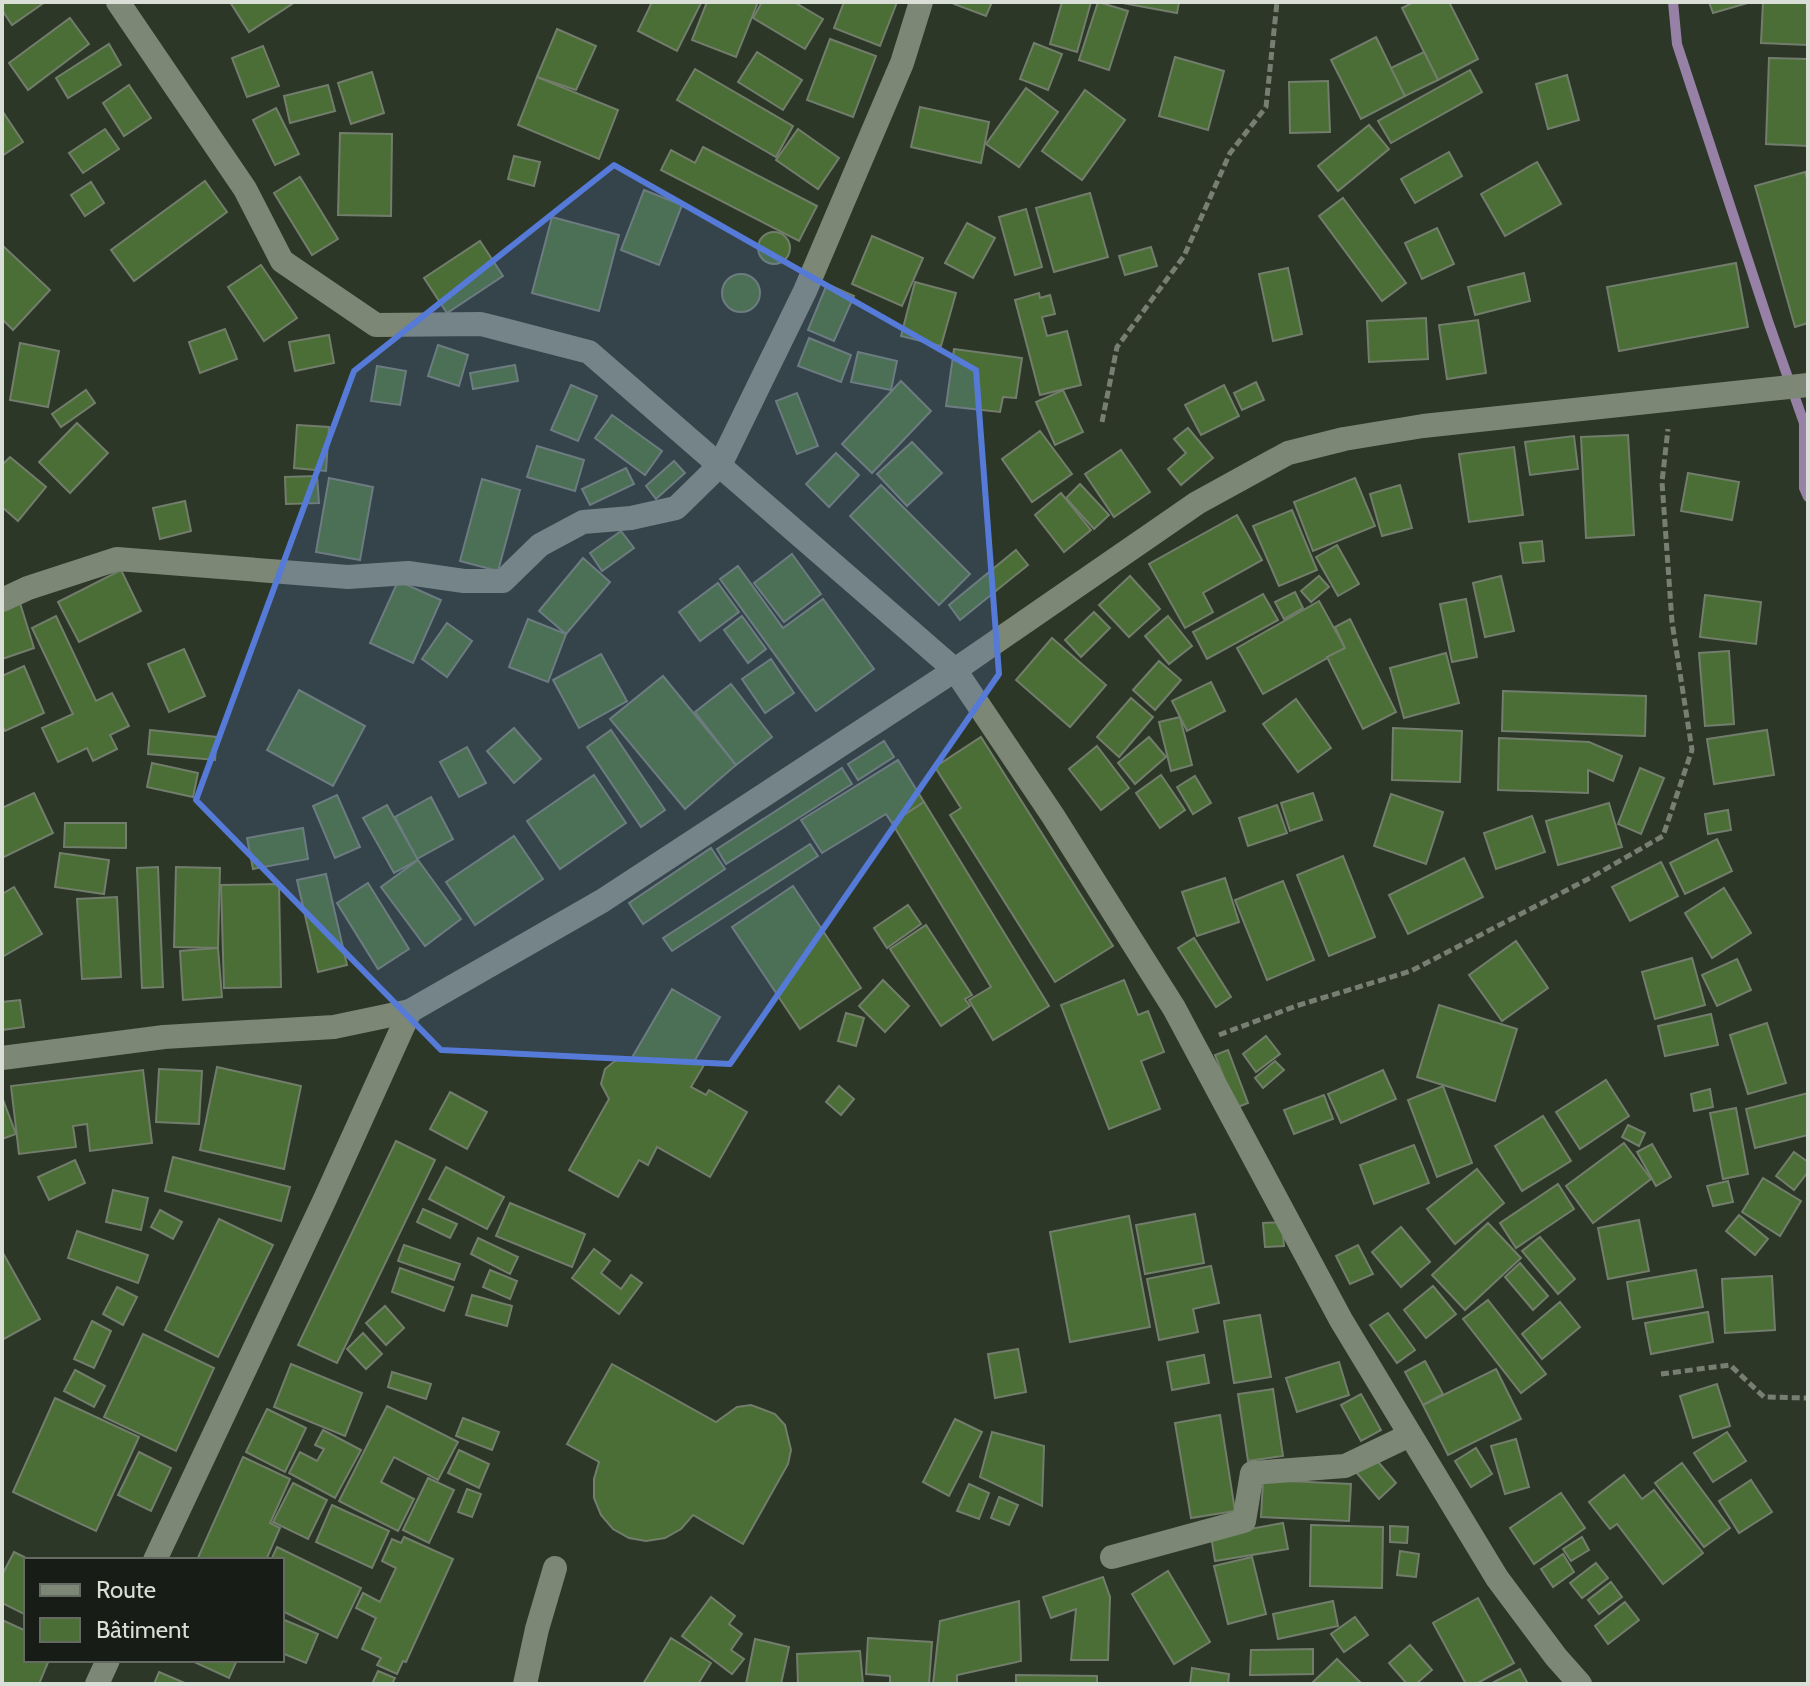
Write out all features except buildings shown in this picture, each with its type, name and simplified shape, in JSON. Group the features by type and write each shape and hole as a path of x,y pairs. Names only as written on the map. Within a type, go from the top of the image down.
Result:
{"street":[{"path":"118,2 245,189 282,261 376,325 481,324 589,352 955,670 1062,829 1174,1008 1341,1320 1497,1578 1580,1684"},
{"path":"2,600 28,588 117,559 348,577 408,573 464,581 503,581 540,545 583,522 631,518 676,508 720,465 811,277 902,63 921,2"},
{"path":"2,1058 164,1037 334,1027 410,1011 602,901 955,670 1197,503 1288,453 1344,439 1423,426 1808,385"},
{"path":"156,1558 410,1011"},
{"path":"1112,1557 1244,1521 1252,1473 1345,1466 1410,1435"},
{"path":"525,1684 555,1568"},
{"path":"97,1684 107,1662"}],"path":[{"path":"1102,422 1117,347 1184,256 1230,153 1266,107 1277,2"},
{"path":"1194,1045 1296,1006 1411,971 1590,878 1663,836 1692,750 1672,622 1662,482 1671,400"},
{"path":"1661,1374 1730,1365 1764,1397 1808,1398"}],"highlighted area":[{"path":"614,165 976,370 999,674 730,1064 441,1050 196,800 354,371"}],"waterway":[{"path":"1673,2 1677,44 1804,423 1804,488 1808,497"}]}
